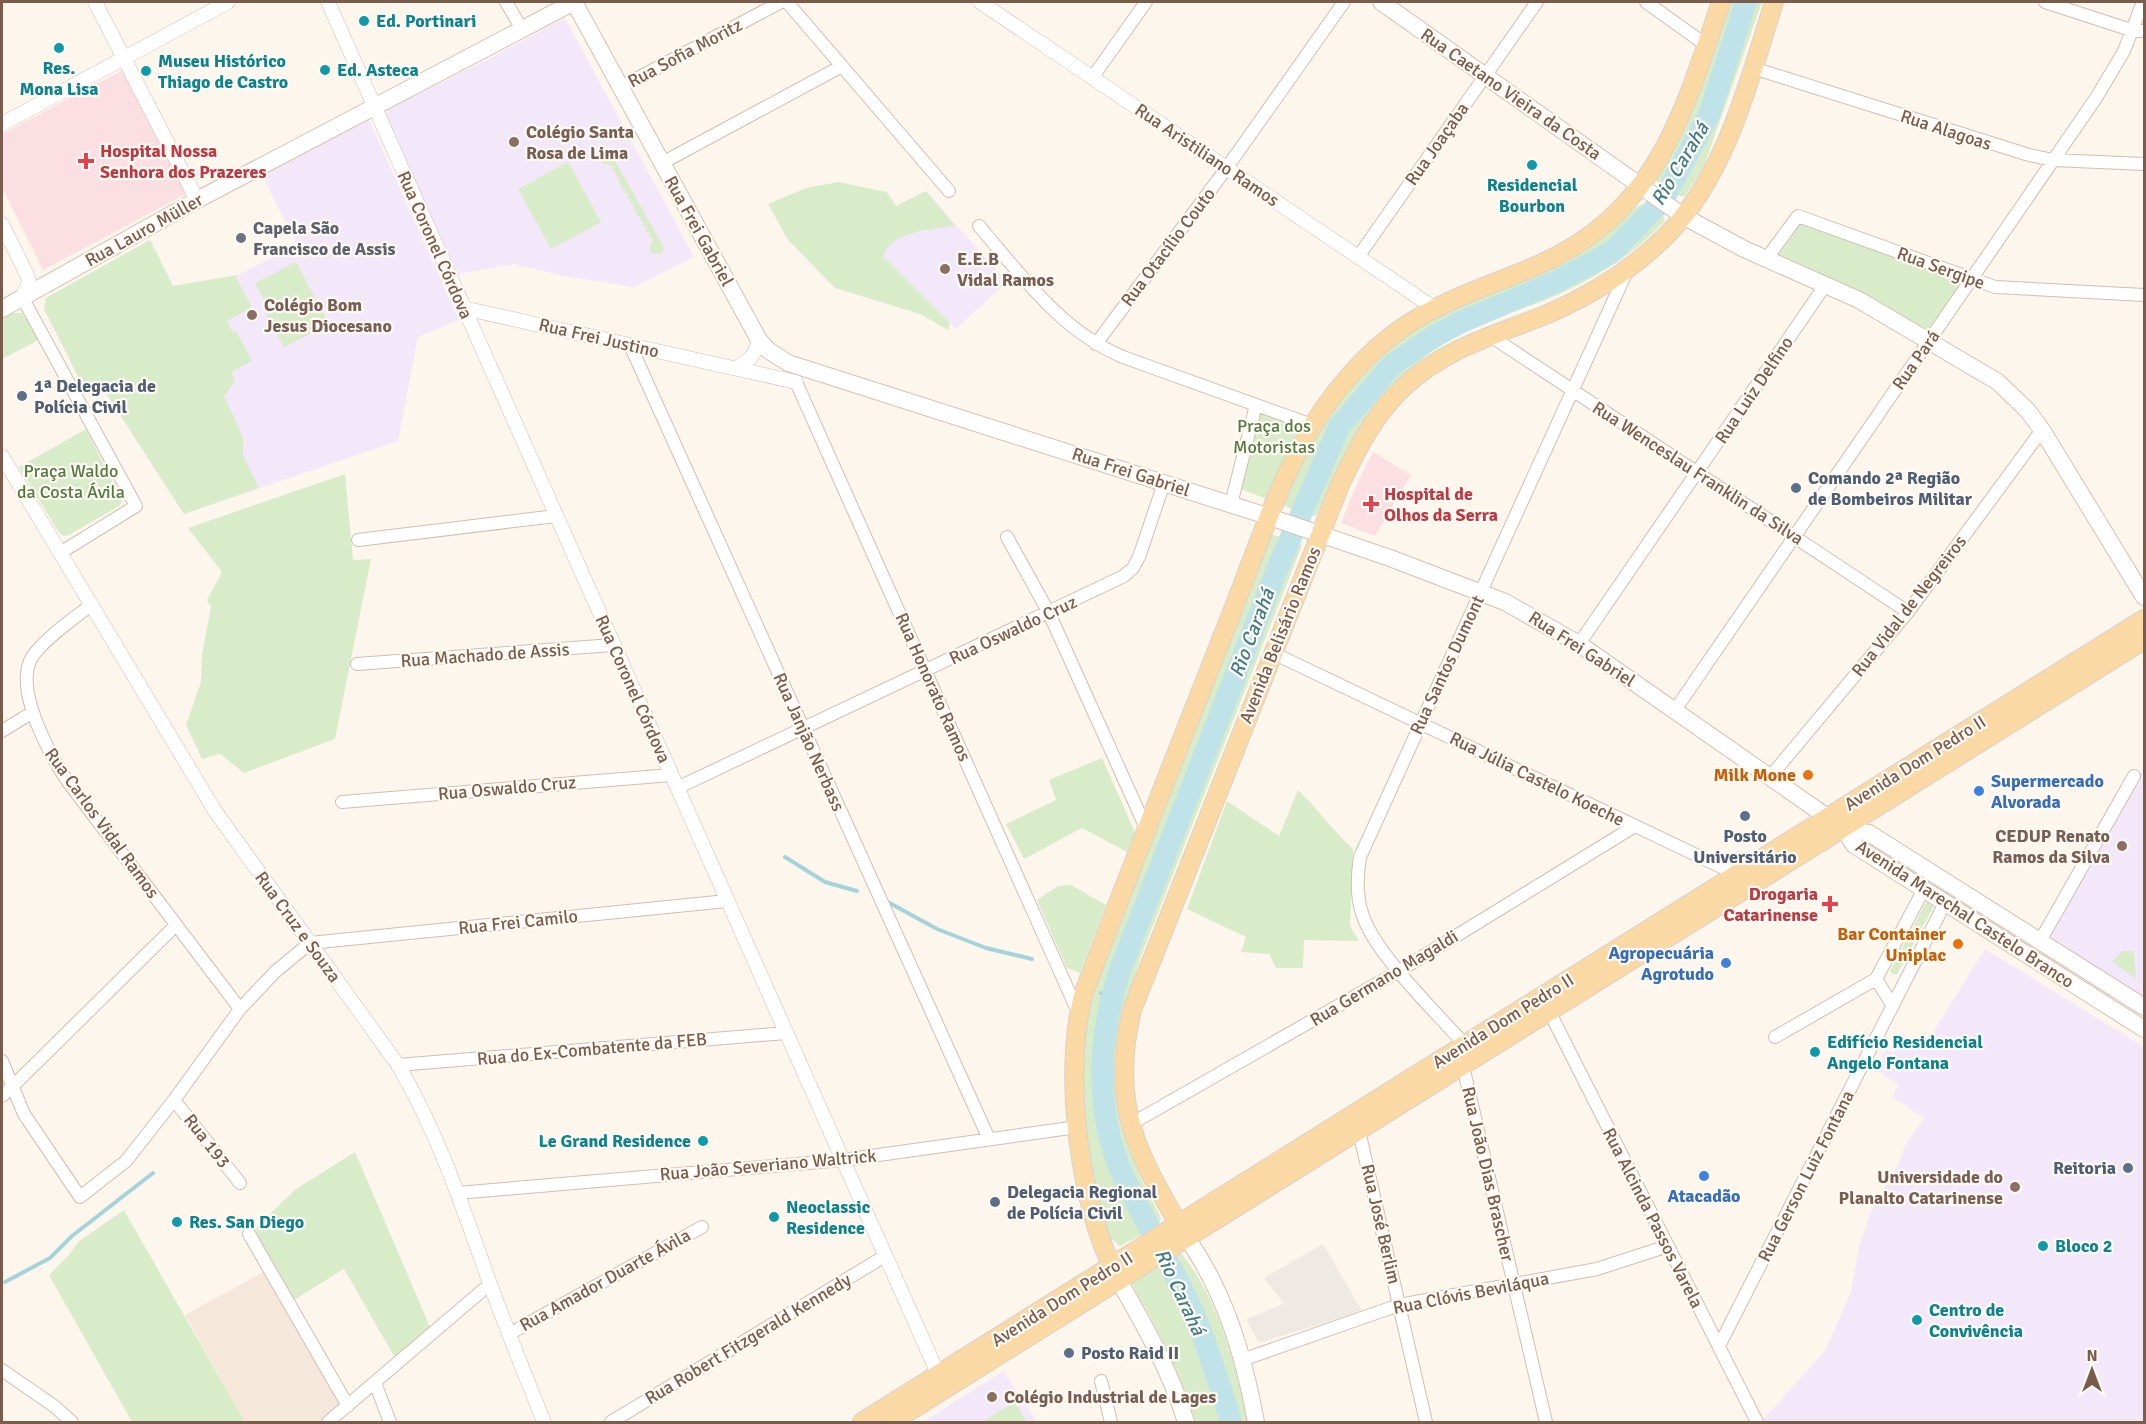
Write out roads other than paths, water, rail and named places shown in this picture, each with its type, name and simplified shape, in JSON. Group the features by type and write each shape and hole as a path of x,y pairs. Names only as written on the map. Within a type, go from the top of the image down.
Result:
{"main road":[{"name":"Rua Lauro Müller","path":"2,309 197,200 574,2"},
{"name":"Rua Frei Gabriel","path":"574,2 759,340 768,350 788,363 1275,518 1480,592 1528,614 1579,644 1844,828"},
{"name":"Rua Caetano Vieira da Costa","path":"1381,2 1679,213 1720,237 1859,300 1998,382 2028,411 2042,430 2145,597"},
{"path":"1186,1422 1159,1352 1115,1274 1090,1200 1077,1127 1073,1061 1078,1012 1084,992 1146,828 1275,518 1289,470 1312,425 1345,381 1366,358 1413,320 1564,253 1647,190 1689,94 1721,2"},
{"name":"Avenida Belisário Ramos","path":"1256,1422 1242,1360 1220,1293 1207,1269 1180,1234 1147,1168 1131,1124 1124,1076 1127,1031 1132,1010 1273,653 1315,532 1353,458 1385,407 1405,386 1436,362 1471,342 1574,302 1628,268 1667,234 1679,213 1701,193 1725,145 1774,2"},
{"name":"Avenida Dom Pedro II","path":"1180,1234 1465,1045 2145,620"},
{"name":"Avenida Dom Pedro II","path":"862,1422 1359,1131 2145,640"},
{"name":"Avenida Marechal Castelo Branco","path":"1844,828 1869,833 2145,1007"},
{"name":"Avenida Marechal Castelo Branco","path":"1844,828 1854,845 2145,1029"},
{"path":"1924,889 1947,883 1946,903"},
{"name":"Avenida Dom Pedro II","path":"892,1422 1115,1274"}],"street":[{"path":"95,2 197,200"},
{"path":"2,124 228,2"},
{"name":"Rua Coronel Córdova","path":"328,2 939,1376"},
{"path":"506,2 522,29"},
{"name":"Rua Sofia Moritz","path":"621,87 781,2"},
{"path":"787,2 949,191"},
{"name":"Rua Aristiliano Ramos","path":"980,2 1434,309"},
{"path":"1092,78 1146,2"},
{"name":"Rua Otacílio Couto","path":"1096,344 1226,169 1344,2"},
{"name":"Rua Joaçaba","path":"1358,257 1537,2"},
{"path":"1646,2 1706,45"},
{"path":"2045,2 2139,31"},
{"name":"Rua Pará","path":"1675,711 2110,76 2139,31 2144,2"},
{"path":"662,162 842,66"},
{"name":"Rua Alagoas","path":"1753,68 2002,148 2053,160 2145,164"},
{"name":"Rua Sergipe","path":"1766,259 1798,216 1995,287 2145,294"},
{"path":"2,224 28,277 29,283 22,297 136,506 60,553"},
{"path":"979,226 1051,308 1079,333 1096,344 1123,357 1312,425"},
{"name":"Rua Santos Dumont","path":"1465,1045 1399,970 1368,930 1362,912 1358,874 1363,850 1628,268"},
{"name":"Rua Luiz Delfino","path":"1579,644 1826,284"},
{"name":"Rua Frei Justino","path":"463,308 796,382"},
{"name":"Rua Wenceslau Franklin da Silva","path":"1489,335 1908,612"},
{"path":"736,368 752,358 759,340"},
{"name":"Rua Janjão Nerbass","path":"630,345 989,1139"},
{"name":"Rua Honorato Ramos","path":"788,363 1078,1012"},
{"path":"1231,504 1256,405"},
{"name":"Rua Vidal de Negreiros","path":"1770,777 1908,612 2042,430"},
{"name":"Rua Cruz e Souza","path":"2,456 215,811 398,1065 431,1127 458,1193 490,1284 544,1422"},
{"name":"Rua Oswaldo Cruz","path":"677,788 1124,576 1133,568 1139,557 1164,483"},
{"path":"358,540 556,516"},
{"path":"1007,537 1049,613 1146,828"},
{"name":"Rua Carlos Vidal Ramos","path":"91,605 38,649 31,659 27,670 28,688 42,737 52,757 240,1009"},
{"name":"Rua Machado de Assis","path":"357,664 613,645"},
{"name":"Rua Júlia Castelo Koeche","path":"1273,653 1736,874"},
{"path":"2,731 33,712"},
{"name":"Rua Oswaldo Cruz","path":"342,802 671,774"},
{"path":"2040,942 2134,776"},
{"name":"Rua Germano Magaldi","path":"1131,1124 1399,970 1635,826"},
{"path":"1775,1037 1876,979 1924,889"},
{"name":"Rua Frei Camilo","path":"310,943 727,901"},
{"name":"Rua Gerson Luiz Fontana","path":"1719,1346 1946,903"},
{"path":"2,1095 176,925"},
{"path":"2,1061 24,1113 80,1197 126,1161 174,1100 240,1009 274,972 310,943"},
{"path":"1876,979 1893,1006"},
{"name":"Rua Alcinda Passos Varela","path":"1550,1013 1757,1422"},
{"name":"Rua do Ex-Combatente da FEB","path":"398,1065 786,1033"},
{"name":"Rua João Dias Brascher","path":"1463,1066 1546,1422"},
{"name":"Rua 193","path":"174,1100 240,1183"},
{"name":"Rua João Severiano Waltrick","path":"458,1193 843,1160 1077,1127"},
{"name":"Rua José Berlim","path":"1359,1131 1426,1422"},
{"name":"Rua Amador Duarte Ávila","path":"509,1334 702,1227"},
{"path":"249,1234 348,1406"},
{"name":"Rua Clóvis Beviláqua","path":"1242,1360 1399,1305 1597,1269 1668,1246"},
{"name":"Rua Robert Fitzgerald Kennedy","path":"611,1422 885,1256"},
{"path":"328,1422 490,1284"},
{"path":"2,1370 54,1406 72,1422"},
{"path":"1101,1381 1111,1422"},
{"path":"375,1383 390,1422"}],"waterway":[{"name":"Rio Carahá","path":"1231,1422 1194,1314 1123,1176 1107,1126 1102,1073 1104,1047 1107,1021 1120,970 1278,567 1339,427 1392,365 1430,339 1459,323 1558,281 1612,252 1663,200 1709,115 1746,2"},
{"path":"785,857 825,882 857,891"},
{"path":"886,901 937,929 986,948 1032,959"},
{"path":"1101,993 1111,997"},
{"path":"5,1282 50,1258 72,1236 153,1173"}],"place":[{"name":"Ed. Portinari","path":"364,21"},
{"name":"Res. Mona Lisa","path":"59,48"},
{"name":"Ed. Asteca","path":"325,70"},
{"name":"Museu Histórico Thiago de Castro","path":"146,71"},
{"name":"Colégio Santa Rosa de Lima","path":"514,142"},
{"name":"Hospital Nossa Senhora dos Prazeres","path":"86,161"},
{"name":"Residencial Bourbon","path":"1532,165"},
{"name":"Capela São Francisco de Assis","path":"241,238"},
{"name":"E.E.B Vidal Ramos","path":"945,269"},
{"name":"Colégio Bom Jesus Diocesano","path":"252,315"},
{"name":"1ª Delegacia de Polícia Civil","path":"22,396"},
{"name":"Comando 2ª Região de Bombeiros Militar","path":"1796,488"},
{"name":"Hospital de Olhos da Serra","path":"1371,504"},
{"name":"Milk Mone","path":"1808,775"},
{"name":"Supermercado Alvorada","path":"1979,791"},
{"name":"Posto Universitário","path":"1745,816"},
{"name":"CEDUP Renato Ramos da Silva","path":"2122,846"},
{"name":"Drogaria Catarinense","path":"1830,904"},
{"name":"Bar Container Uniplac","path":"1958,944"},
{"name":"Agropecuária Agrotudo","path":"1726,963"},
{"name":"Edifício Residencial Angelo Fontana","path":"1815,1052"},
{"name":"Le Grand Residence","path":"703,1141"},
{"name":"Reitoria","path":"2128,1168"},
{"name":"Atacadão","path":"1704,1176"},
{"name":"Universidade do Planalto Catarinense","path":"2015,1187"},
{"name":"Delegacia Regional de Polícia Civil","path":"995,1202"},
{"name":"Neoclassic Residence","path":"774,1217"},
{"name":"Res. San Diego","path":"177,1222"},
{"name":"Bloco 2","path":"2043,1246"},
{"name":"Centro de Convivência","path":"1917,1320"},
{"name":"Posto Raid II","path":"1069,1353"},
{"name":"Colégio Industrial de Lages","path":"992,1397"}],"park label":[{"name":"Praça dos Motoristas","path":"1274,436"},
{"name":"Praça Waldo da Costa Ávila","path":"71,481"}]}
